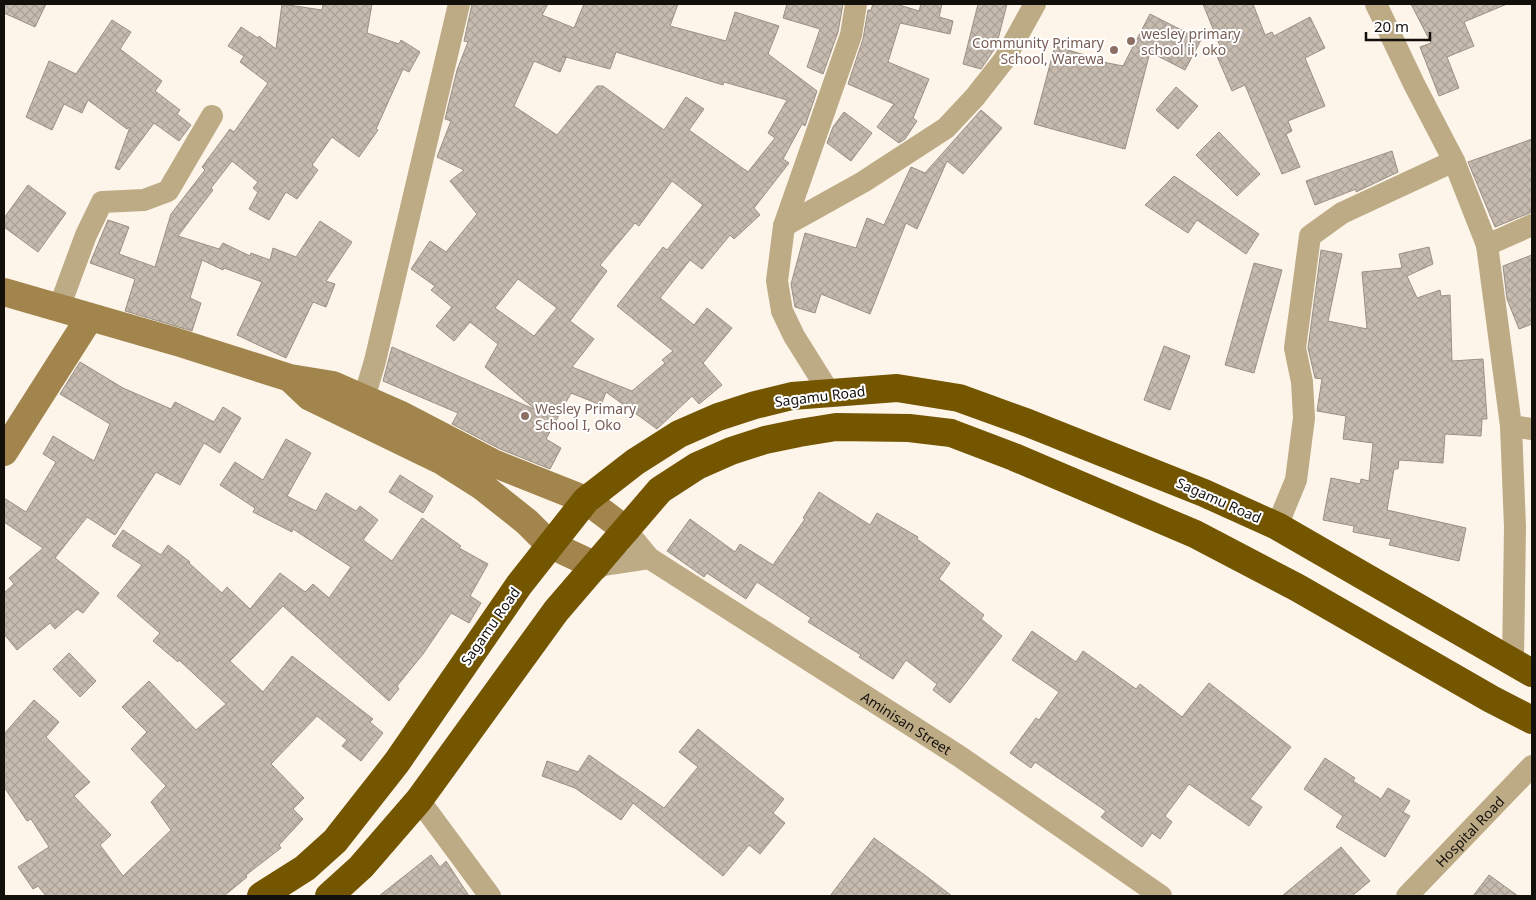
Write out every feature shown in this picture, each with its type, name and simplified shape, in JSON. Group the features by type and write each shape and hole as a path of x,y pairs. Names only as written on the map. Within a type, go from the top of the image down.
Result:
{"highway":[{"name":"Sagamu Road","path":"261,896 305,868 341,834 396,762 549,544 586,500 635,462 679,434 718,417 792,396 897,388 959,398 1204,493 1277,526 1522,667"},
{"path":"329,896 361,867 419,800 556,611 660,490 696,466 731,451 765,440 836,427 900,428 951,433 1014,457 1194,534 1298,588 1491,699 1532,720"}],"main road":[{"path":"4,292 176,342 290,378 333,384 494,463 586,500 626,530"},
{"path":"4,452 90,317"},
{"path":"290,378 310,397 442,461 475,482 527,522 549,544 596,566"}],"street":[{"path":"364,398 377,351 459,4"},
{"path":"829,392 794,336 782,311 777,281 784,226 851,35 856,4"},
{"path":"784,226 863,182 946,128 975,97 1004,60 1035,4"},
{"path":"1376,4 1414,84 1454,161 1487,245 1522,427 1514,527 1522,667"},
{"path":"59,308 86,234 102,202 144,200 168,191 212,116"},
{"path":"1277,526 1296,480 1304,418 1302,382 1295,348 1310,236 1342,213 1454,161"},
{"path":"1487,245 1532,225"},
{"name":"Aminisan Street","path":"626,530 648,558 959,756 1161,896"},
{"path":"596,566 648,558"},
{"name":"Hospital Road","path":"1407,896 1532,766"},
{"path":"419,800 490,896"}],"building":[{"path":"4,4 46,4 35,27 4,13"},
{"path":"282,4 322,10 323,4 372,4 367,33 399,44 401,40 420,52 409,72 403,69 376,129 378,130 359,157 332,137 312,165 318,170 297,199 286,192 269,220 249,209 258,192 253,188 258,182 232,161 211,188 213,190 178,236 219,249 223,243 250,256 251,253 270,260 273,248 296,257 320,221 352,242 326,281 335,284 326,307 313,302 286,358 237,335 262,282 224,268 223,270 202,260 190,298 201,303 192,331 125,311 135,279 90,263 108,220 129,227 119,254 155,267 171,214 205,170 202,167 230,129 234,132 268,83 240,62 244,56 228,46 241,27 258,38 259,36 276,49"},
{"path":"472,4 548,4 542,15 574,28 584,4 678,4 670,26 726,41 735,12 779,26 768,54 817,91 805,126 802,124 783,159 789,163 754,208 760,215 734,239 730,235 702,269 690,260 660,298 694,325 707,308 732,328 703,363 722,385 699,404 692,396 657,429 606,392 601,405 571,393 546,439 561,448 550,469 500,449 452,424 458,413 383,381 392,347 536,410 485,367 498,344 470,322 454,341 436,326 452,307 431,290 435,286 411,269 430,241 446,252 477,214 450,181 464,170 437,157 451,121 445,119 457,70 468,42 464,41","holes":["616,52 723,85 724,82 787,100 768,133 775,138 748,172 689,130 704,109 686,97 664,130 603,86 597,86 557,135 514,106 534,61 560,72 566,58 562,56 610,69","672,181 703,205 667,250 663,247 617,306 673,351 662,360 665,363 632,391 572,367 594,339 570,321 607,271 600,265 635,223 639,226","518,279 557,308 534,336 495,308"]},
{"path":"787,4 843,4 838,32 823,74 807,67 820,29 783,18"},
{"path":"873,4 896,4 919,11 921,4 942,4 939,17 953,21 950,34 900,23 888,62 929,79 913,118 917,121 905,139 899,143 877,127 894,104 848,84 863,39 868,10 871,10"},
{"path":"978,4 1007,4 996,47 981,69 963,64"},
{"path":"1203,4 1253,4 1265,35 1272,32 1274,36 1310,17 1325,48 1305,58 1325,106 1288,121 1292,131 1286,134 1300,167 1282,174 1245,85 1232,91 1213,47 1222,51"},
{"path":"1411,4 1507,4 1464,22 1474,46 1447,57 1459,88 1439,96 1420,47 1431,43"},
{"path":"1150,14 1201,40 1185,70 1150,52 1125,149 1034,124 1055,46 1088,56 1088,59 1123,66"},
{"path":"112,20 131,32 120,49 162,81 155,91 180,110 177,114 191,125 179,141 154,123 119,170 115,168 130,127 127,129 88,100 82,113 64,104 52,130 26,117 49,61 76,74"},
{"path":"1176,87 1198,106 1178,129 1156,110"},
{"path":"981,110 1002,128 963,174 947,161 917,229 906,223 870,314 821,294 815,313 795,307 791,284 805,233 856,248 867,218 884,225 911,167 925,173"},
{"path":"844,112 872,133 851,161 827,143 833,127"},
{"path":"1219,132 1260,174 1237,196 1196,155"},
{"path":"1532,139 1532,212 1495,227 1468,162"},
{"path":"1392,151 1398,172 1356,192 1356,189 1315,205 1306,181"},
{"path":"1174,176 1259,234 1246,254 1197,220 1188,233 1145,205"},
{"path":"28,185 66,213 38,252 4,227 4,218"},
{"path":"1429,247 1433,264 1407,276 1417,298 1440,290 1441,296 1450,295 1452,361 1483,359 1487,419 1482,419 1481,436 1445,434 1443,463 1399,460 1398,469 1394,469 1387,510 1466,528 1459,561 1389,545 1391,539 1353,532 1354,526 1323,520 1331,478 1360,484 1361,479 1369,481 1373,443 1343,439 1346,416 1317,411 1322,379 1315,378 1308,348 1321,250 1342,254 1328,321 1367,329 1362,272 1402,268 1399,254"},
{"path":"1532,255 1532,324 1519,329 1507,299 1503,266"},
{"path":"1254,263 1282,270 1254,373 1225,365"},
{"path":"1164,346 1190,356 1170,410 1144,400"},
{"path":"80,362 123,388 171,409 175,402 214,422 223,407 241,418 220,453 204,443 180,485 156,472 115,535 87,517 55,558 99,593 83,613 77,609 55,629 50,623 17,650 4,634 4,593 14,584 9,578 43,548 4,522 4,498 26,512 56,462 43,454 53,436 94,461 110,424 60,394"},
{"path":"286,439 311,453 287,496 316,511 326,493 356,511 360,506 378,520 363,540 392,561 422,518 461,546 459,548 488,564 470,596 481,603 469,623 451,613 423,654 397,686 399,689 389,701 283,606 230,661 263,692 292,656 373,719 370,722 383,733 361,761 342,746 347,740 317,716 271,764 304,798 293,809 303,819 279,845 281,848 246,875 247,877 224,896 46,896 38,886 33,889 18,867 49,847 31,819 27,821 4,787 4,734 34,700 59,722 46,737 90,782 74,796 111,835 100,845 123,876 171,830 151,802 166,786 131,749 147,732 122,707 149,681 196,730 226,704 179,660 178,662 153,641 160,633 117,596 142,565 112,546 123,530 161,555 168,545 190,562 222,593 227,587 250,609 280,573 305,592 313,584 329,598 351,567 293,529 292,532 253,512 255,508 220,485 235,462 263,480"},
{"path":"400,475 433,496 423,513 389,492"},
{"path":"819,492 870,525 877,513 918,537 917,539 950,563 939,579 984,615 981,619 1002,636 950,703 933,690 937,684 906,660 893,679 859,657 861,655 808,622 811,618 757,582 746,599 707,573 704,577 667,551 690,519 735,552 740,544 773,565 805,519 803,518"},
{"path":"1032,631 1076,662 1083,651 1136,689 1140,684 1182,717 1209,683 1291,747 1250,799 1262,807 1249,826 1189,784 1165,816 1172,822 1160,839 1152,833 1142,847 1101,817 1106,811 1035,762 1031,768 1010,753 1036,718 1039,720 1059,692 1012,660"},
{"path":"69,653 96,681 80,697 53,669"},
{"path":"698,729 784,799 773,813 785,823 760,854 749,845 723,876 633,803 621,820 575,788 542,776 547,761 578,772 589,755 664,808 698,767 679,752"},
{"path":"1325,758 1355,778 1353,781 1381,799 1388,788 1410,801 1403,812 1410,816 1385,857 1336,827 1343,816 1304,789"},
{"path":"874,838 926,876 952,896 830,896"},
{"path":"1341,847 1370,881 1352,896 1282,896"},
{"path":"431,855 440,867 446,861 469,896 379,896"},
{"path":"1489,875 1518,896 1473,896"}],"place":[{"name":"wesley primary school ii, oko","path":"1131,41"},
{"name":"Community Primary School, Warewa","path":"1114,50"},
{"name":"Wesley Primary School I, Oko","path":"525,416"}]}
